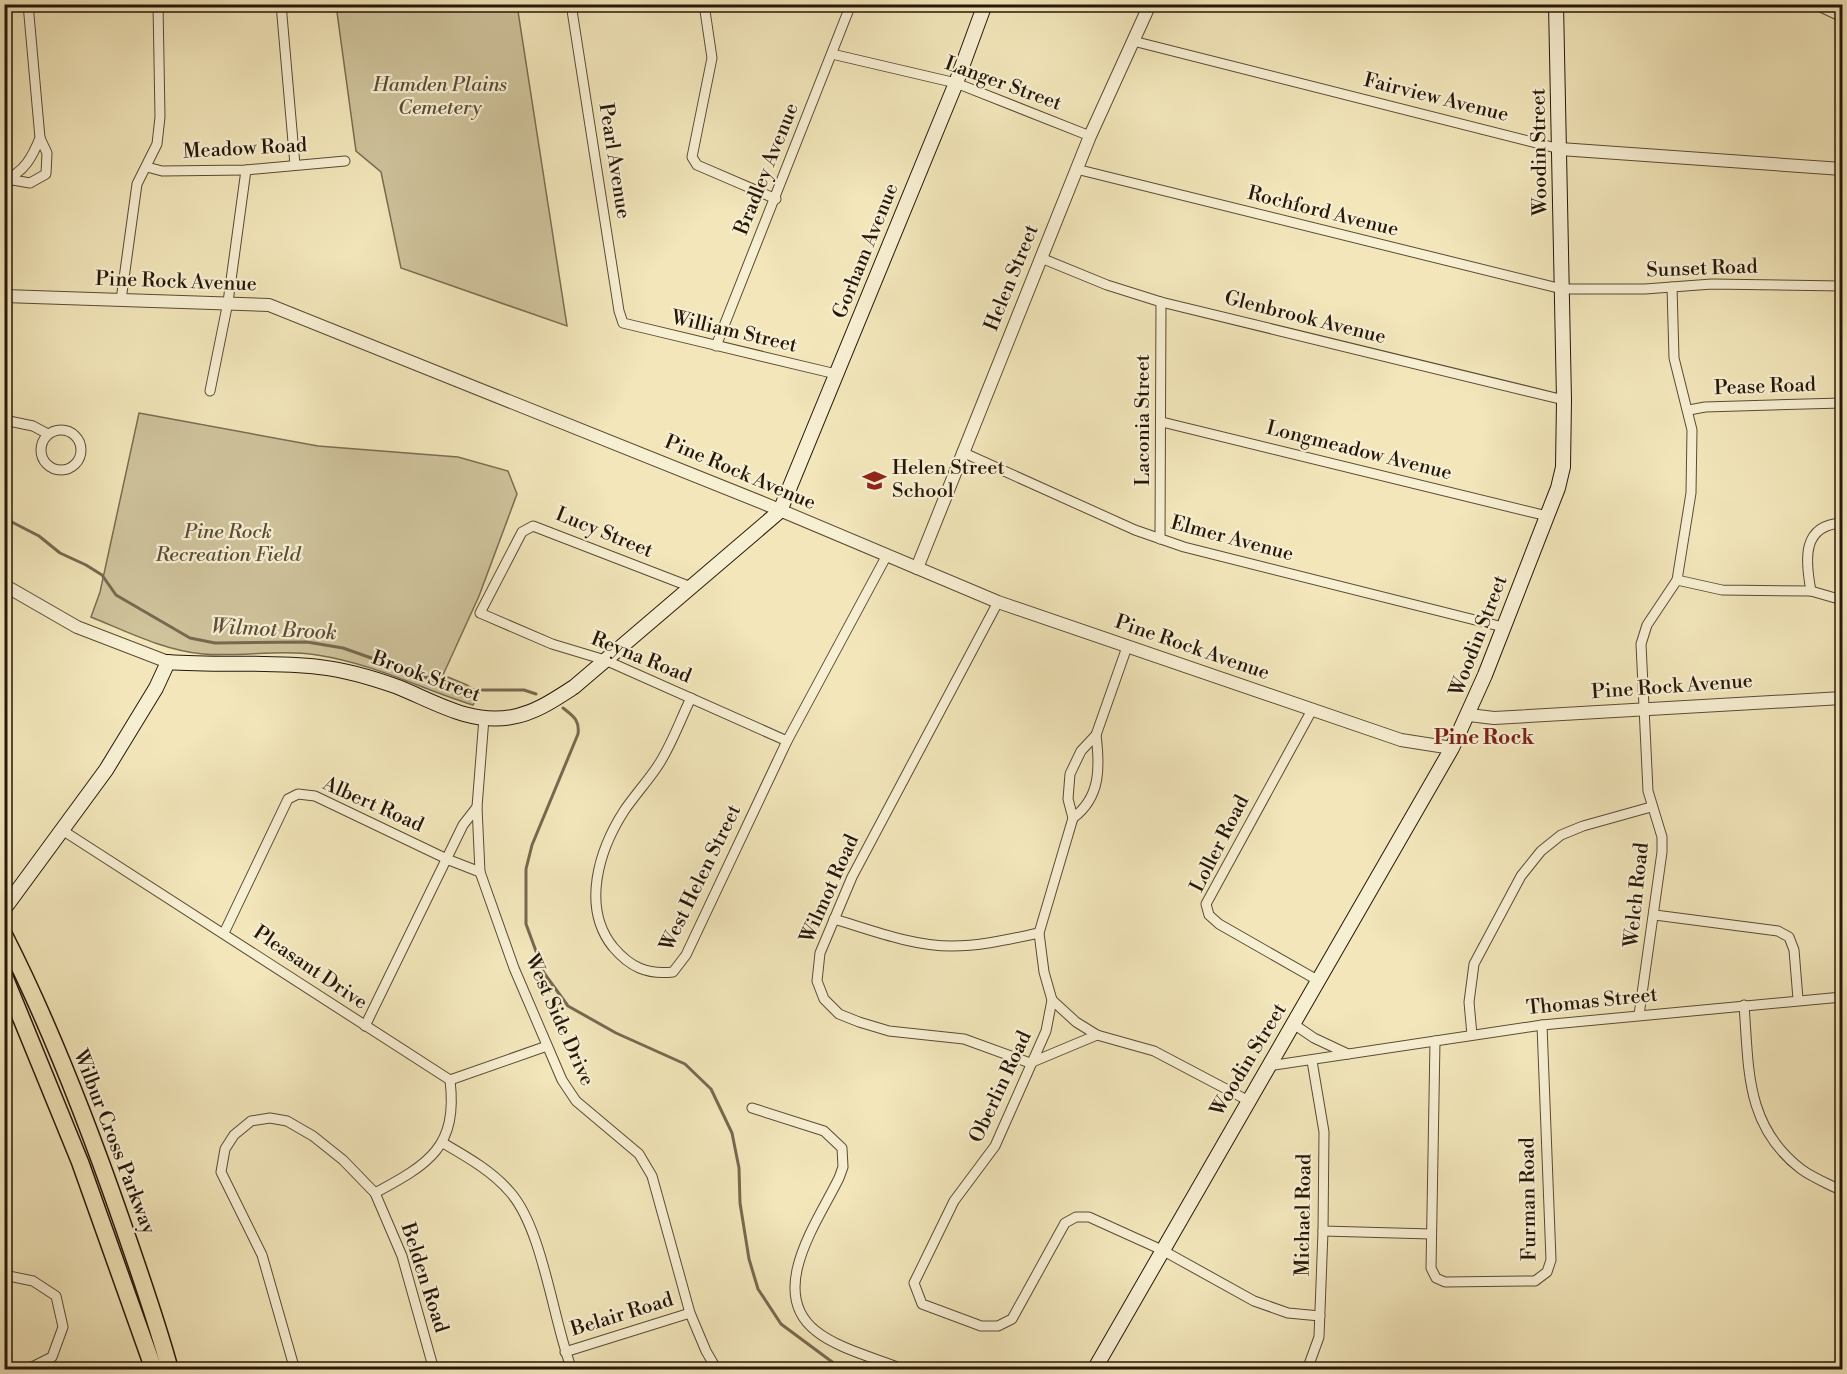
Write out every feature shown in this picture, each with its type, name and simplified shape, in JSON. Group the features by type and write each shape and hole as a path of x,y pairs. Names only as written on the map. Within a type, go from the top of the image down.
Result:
{"highway":[{"name":"Wilbur Cross Parkway","path":"4,934 33,990 100,1158 170,1370"},
{"name":"Wilbur Cross Parkway","path":"4,976 80,1162 154,1370"}],"main road":[{"name":"Gorham Avenue","path":"780,511 956,83 985,4"},
{"name":"Woodin Street","path":"1097,1368 1247,1100 1319,981 1452,748 1469,715 1547,516 1563,467 1564,399 1556,4"},
{"name":"Brook Street","path":"168,662 208,666 319,667 356,673 450,709 484,718 512,717 542,708 574,687 780,511"},
{"path":"8,904 107,768 156,688 168,662"}],"street":[{"path":"6,179 30,183 46,174 47,153 40,138 28,4"},
{"path":"121,300 138,184 157,144 160,117 158,4"},
{"path":"281,4 295,165"},
{"name":"Pearl Avenue","path":"571,4 619,311 623,323"},
{"path":"704,4 712,58 693,157 697,165 776,199"},
{"name":"Bradley Avenue","path":"716,346 776,199 851,4"},
{"name":"Helen Street","path":"916,568 1076,169 1150,4"},
{"path":"1814,4 1842,17"},
{"name":"Fairview Avenue","path":"1133,41 1560,149 1842,170"},
{"name":"Langer Street","path":"832,54 956,83 1090,136"},
{"path":"6,179 18,173 33,156 40,138"},
{"name":"Meadow Road","path":"147,167 162,171 246,170 345,161"},
{"name":"Rochford Avenue","path":"1076,169 1562,289"},
{"path":"210,392 228,302 246,170"},
{"name":"Glenbrook Avenue","path":"1041,258 1107,285 1161,302 1564,399"},
{"name":"Sunset Road","path":"1562,289 1712,284 1842,286"},
{"path":"1672,287 1674,358 1689,411 1694,455 1691,493 1677,580 1722,590 1811,591 1842,600"},
{"name":"Pine Rock Avenue","path":"4,296 268,304 780,511 998,603 1401,740 1452,748"},
{"name":"Laconia Street","path":"1160,538 1161,302"},
{"name":"William Street","path":"623,323 836,374"},
{"name":"Pease Road","path":"1689,411 1705,407 1842,403"},
{"path":"4,420 33,426 48,434 63,430 77,437 81,452 74,466 59,471 45,463 40,448 48,434"},
{"name":"Longmeadow Avenue","path":"1162,422 1547,516"},
{"name":"Elmer Avenue","path":"963,452 1184,547 1503,627"},
{"path":"1811,591 1808,574 1810,545 1814,531 1822,525 1842,523"},
{"name":"Lucy Street","path":"480,613 522,532 533,526 691,587"},
{"name":"West Helen Street","path":"692,698 658,767 624,811 606,843 597,871 596,903 604,936 621,956 639,969 658,973 673,972 686,955 786,741 887,555"},
{"name":"Welch Road","path":"1639,1015 1656,915 1662,837 1651,807 1643,709 1642,633 1677,580"},
{"name":"Brook Street","path":"4,585 77,627 168,662"},
{"name":"Wilmot Road","path":"998,603 852,877 820,953 817,981 824,999 839,1014 889,1031 964,1040 1030,1063"},
{"name":"Reyna Road","path":"480,613 552,645 605,660 786,741"},
{"name":"Oberlin Road","path":"1127,647 1096,735 1081,751 1070,774 1068,799 1073,818 1039,933 1044,972 1052,1000 1046,1031 995,1146 954,1201 914,1283 922,1304 981,1326 998,1326 1012,1319 1065,1223 1076,1217 1089,1217 1162,1250 1263,1304 1288,1313 1320,1316"},
{"name":"Pine Rock Avenue","path":"1469,715 1494,718 1842,698"},
{"name":"Loller Road","path":"1312,710 1206,904 1209,915 1219,924 1319,981"},
{"name":"West Side Drive","path":"484,718 477,807 480,872 514,968 562,1080 576,1101 619,1134 639,1154 652,1176 690,1313 706,1351 717,1370"},
{"name":"Oberlin Road","path":"1073,818 1086,808 1096,786 1099,765 1096,735"},
{"name":"Albert Road","path":"224,933 288,799 298,794 315,796 449,860 480,872"},
{"path":"365,1026 449,860 464,825 477,807"},
{"path":"1472,1035 1469,1002 1474,964 1521,876 1534,860 1561,835 1583,826 1651,807"},
{"name":"Pleasant Drive","path":"62,830 450,1080"},
{"path":"1656,915 1778,931 1789,937 1794,950 1798,999"},
{"path":"834,919 883,933 950,946 987,944 1039,933"},
{"name":"Thomas Street","path":"1268,1066 1542,1025 1798,999 1842,997"},
{"path":"1052,1000 1076,1022 1097,1035 1155,1051 1247,1100"},
{"path":"1744,1005 1751,1094 1761,1122 1779,1150 1803,1171 1842,1191"},
{"path":"1292,1023 1314,1038 1348,1054"},
{"name":"Furman Road","path":"1435,1041 1431,1268 1436,1278 1445,1282 1535,1281 1542,1278 1550,1267 1542,1025"},
{"path":"1030,1063 1097,1035"},
{"path":"375,1193 428,1159 443,1143 450,1126 452,1102 450,1080 547,1046"},
{"name":"Michael Road","path":"1307,1370 1317,1350 1323,1231 1324,1132 1312,1061"},
{"path":"753,1108 824,1131 842,1148 843,1167 839,1178 794,1275 795,1297 802,1317 816,1332 831,1340 905,1370"},
{"name":"Belden Road","path":"295,1370 262,1255 221,1172 225,1149 234,1135 250,1121 270,1118 287,1121 313,1136 343,1160 375,1193 402,1256 434,1370"},
{"path":"443,1143 494,1177 511,1192 528,1217 572,1370"},
{"path":"1323,1231 1431,1234"},
{"path":"4,1275 33,1281 56,1296 63,1327 52,1357 20,1370"},
{"name":"Belair Road","path":"565,1352 690,1313"},
{"path":"4,1368 13,1370"}],"green space":[{"name":"Hamden Plains Cemetery","path":"336,5 517,5 567,326 401,268 381,172 356,151"},
{"name":"Pine Rock Recreation Field","path":"139,413 318,446 458,457 508,471 517,494 479,596 443,675 467,685 479,694 473,705 378,670 338,659 303,653 217,655 188,652 146,640 91,617 100,592"}],"waterway":[{"name":"Wilmot Brook","path":"4,518 39,536 60,553 102,575 116,595 190,638 215,643 307,642 343,648 462,690 524,690 536,694"},
{"path":"563,708 577,722 578,734 532,845 526,869 526,924 544,973 568,1006 616,1033 685,1064 711,1089 732,1133 739,1168 740,1203 749,1259 758,1289 781,1324 843,1370"}],"place":[{"name":"Helen Street School","path":"874,480"}],"district":[{"name":"Pine Rock","path":"1484,738"}]}
